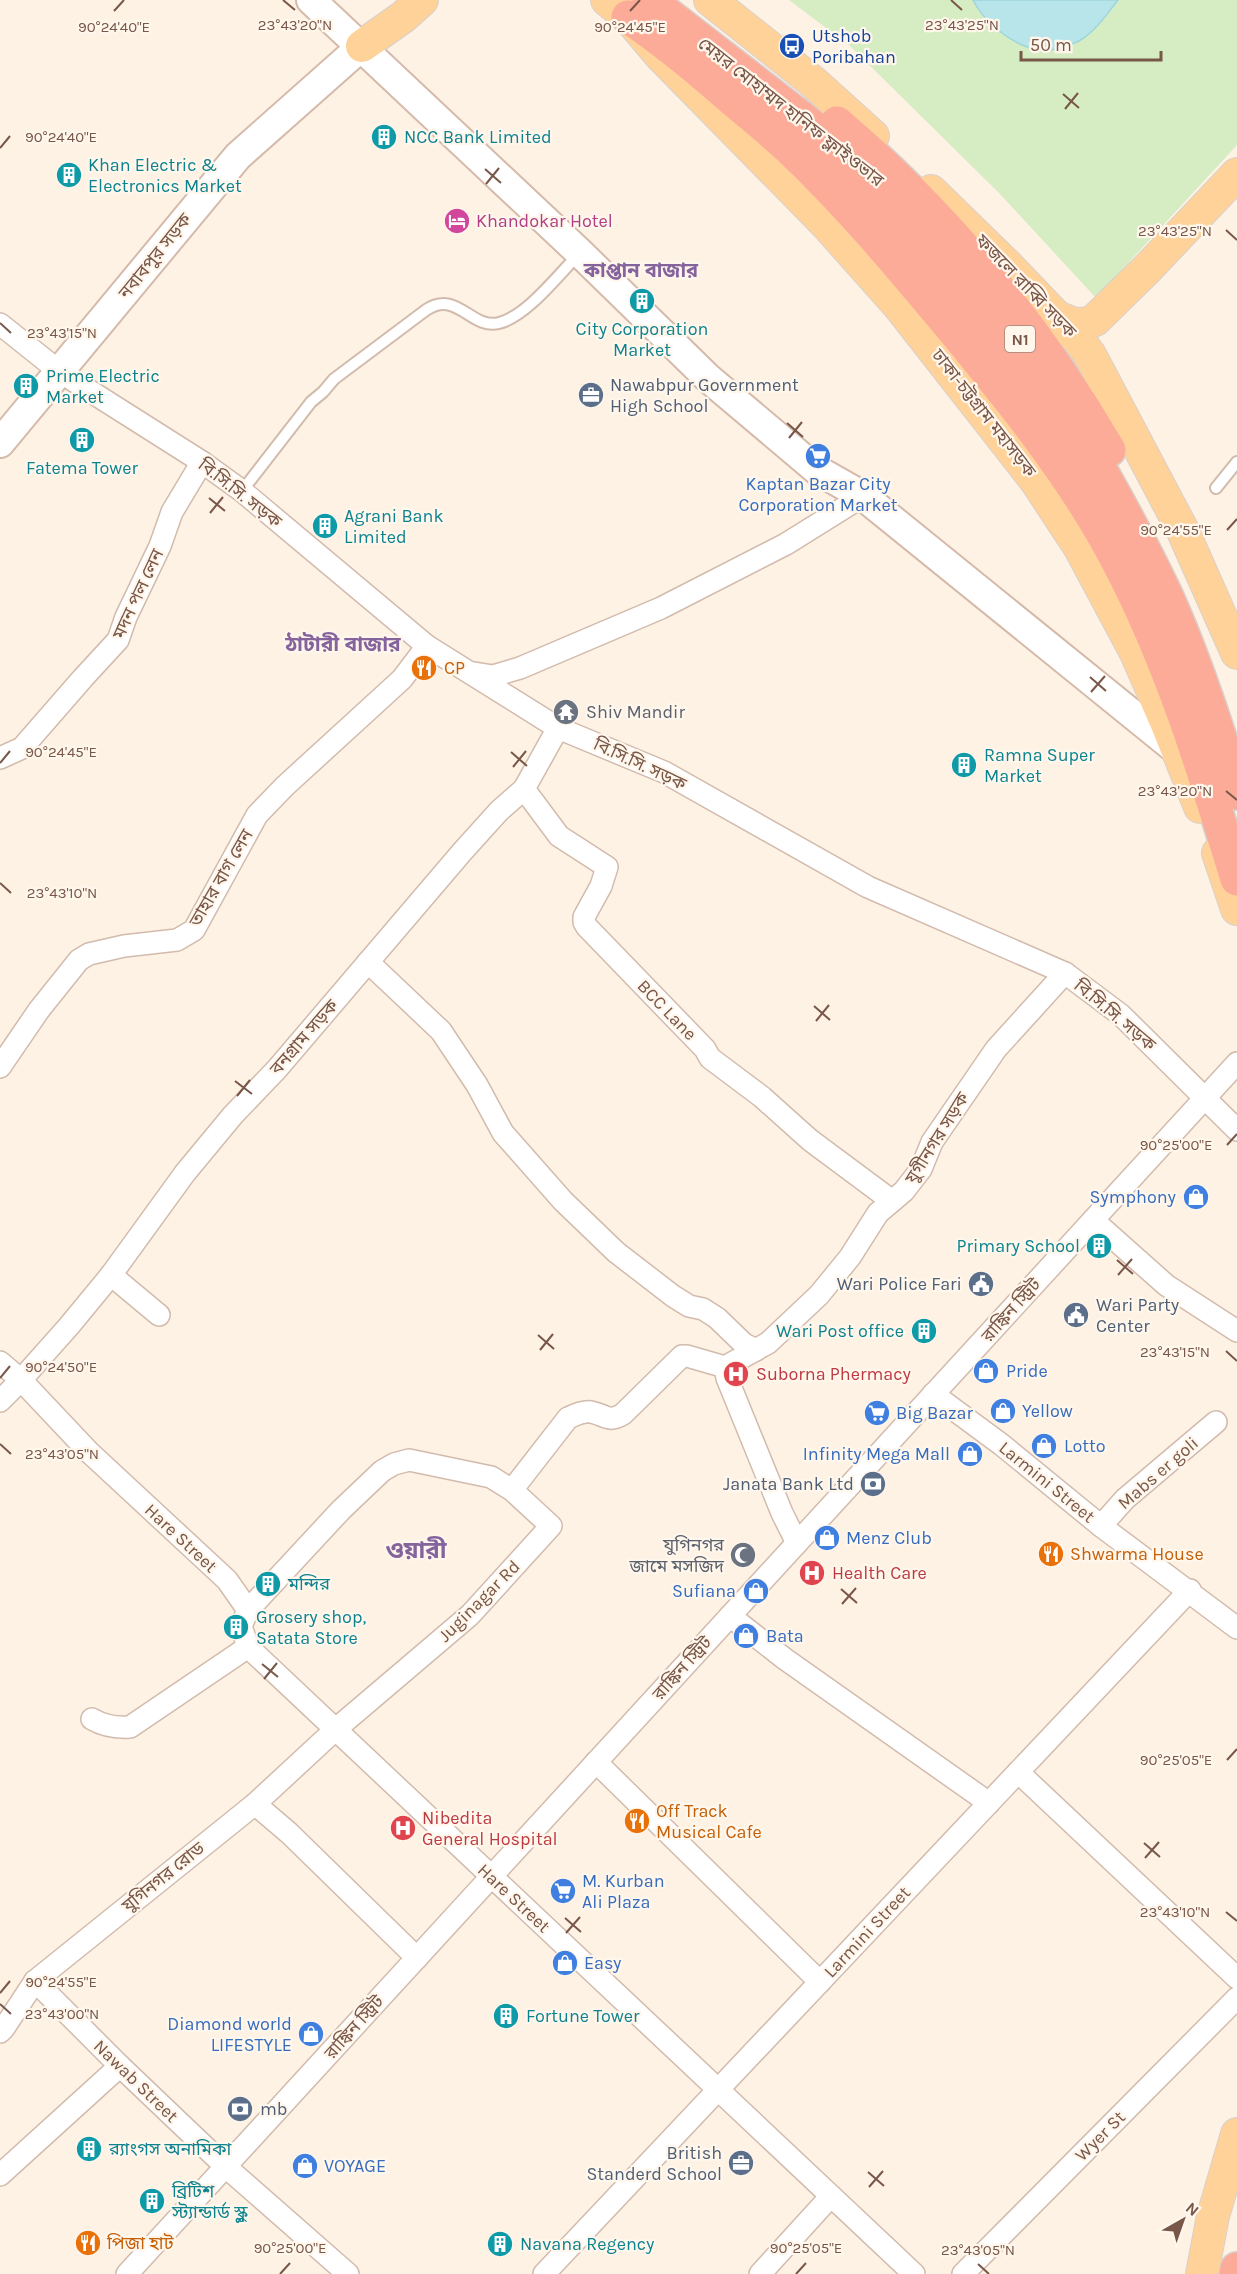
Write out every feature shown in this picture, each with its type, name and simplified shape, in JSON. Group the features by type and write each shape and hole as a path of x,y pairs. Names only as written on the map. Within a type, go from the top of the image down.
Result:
{"highway":[{"path":"681,0 796,88 880,160 918,196 1006,297 1080,400 1136,496 1205,637 1237,730"},
{"path":"629,4 684,57 791,150 850,210 1039,436 1117,560 1148,625 1182,711 1237,879"},
{"name":"মেয়র মোহাম্মদ হানিফ ফ্লাইওভার","path":"629,4 801,134 864,190 915,241 1005,349 1058,422 1131,550 1197,700 1237,831"},
{"name":"মেয়র মোহাম্মদ হানিফ ফ্লাইওভার","path":"629,4 853,157 879,179 936,238 1006,319 1052,385 1143,548 1167,597 1215,723 1237,793"},
{"path":"1236,2274 1237,2269"}],"main road":[{"name":"নবাবপুর সড়ক","path":"362,46 390,0"},
{"path":"362,46 403,17 422,0"},
{"name":"ফজলে রাব্বি সড়ক","path":"710,0 812,81 894,155 1009,267 1079,340 1098,371 1182,529 1237,653"},
{"name":"ঢাকা-চট্টগ্রাম মহাসড়ক","path":"629,4 660,55 826,224 892,298 1049,499 1080,548 1136,654 1179,752 1237,909"},
{"path":"1059,318 1084,326 1095,320 1237,174"},
{"path":"1098,371 1102,348 1117,326 1237,206"},
{"path":"1202,2274 1213,2216 1237,2134"}],"street":[{"path":"311,0 580,253 708,378 817,470 863,496 1179,752"},
{"name":"নবাবপুর সড়ক","path":"0,443 238,156 362,46"},
{"name":"বি.সি.সি. সড়ক","path":"0,324 60,372 202,462 242,491 427,646 558,728 664,772 868,887 1065,973 1121,1015 1237,1130"},
{"name":"মদন পল লেন","path":"0,758 22,748 118,640 126,617 160,546 172,512 202,462"},
{"path":"470,673 493,676 520,668 661,608 786,544 863,496"},
{"name":"তাহার বাগ লেন","path":"0,1067 39,1010 79,960 89,954 124,946 177,940 194,930 257,815 402,679 427,646"},
{"name":"বনগ্রাম সড়ক","path":"0,1401 21,1380 111,1275 185,1173 233,1115 277,1069 462,852 499,811 524,789 558,728"},
{"name":"BCC Lane","path":"524,789 559,836 607,867 601,886 584,917 587,927 705,1049 710,1058 762,1097 810,1140 892,1201"},
{"path":"368,962 441,1031 477,1085 503,1133 563,1201 616,1252 673,1296 717,1318 744,1344 756,1350"},
{"name":"যুগীনগর সড়ক","path":"725,1367 768,1343 819,1295 850,1257 878,1213 904,1191 921,1169 932,1142 996,1049 1065,973"},
{"name":"রাঙ্কিন স্ট্রিট","path":"127,2274 1237,1063"},
{"path":"1093,1220 1166,1285 1237,1331"},
{"path":"111,1275 159,1315"},
{"path":"92,1719 101,1724 120,1728 130,1727 248,1647 241,1626 248,1610 341,1510 382,1471 394,1464 409,1460 491,1477 512,1490 568,1418 579,1413 590,1412 615,1419 682,1356 725,1367 727,1378 782,1513 797,1543"},
{"path":"0,1362 21,1380"},
{"name":"Hare Street","path":"21,1380 89,1452 227,1580 248,1610"},
{"name":"Larmini Street","path":"933,1394 1002,1445 1101,1526 1190,1590 1237,1628"},
{"name":"Mabs er goli","path":"1101,1526 1125,1499 1216,1422"},
{"name":"Juginagar Rd","path":"336,1729 470,1615 550,1526 512,1490"},
{"name":"Larmini Street","path":"544,2274 1190,1590"},
{"path":"730,1616 813,1679 989,1803"},
{"name":"Hare Street","path":"248,1647 914,2274"},
{"name":"যুগিনগর রোড","path":"0,2032 35,1981 255,1804 336,1729"},
{"path":"596,1762 820,1982"},
{"path":"1018,1772 1237,1978"},
{"path":"255,1804 290,1833 417,1958"},
{"name":"Nawab Street","path":"35,1981 226,2167 347,2274"},
{"name":"Wyer St","path":"963,2274 1237,1998"},
{"path":"0,2175 120,2066"},
{"path":"760,2274 831,2196"}],"lane":[{"path":"242,491 310,402 334,379 426,310 442,303 451,305 487,323 498,323 513,316 529,304 580,253"},
{"path":"1216,488 1237,462"}],"green space":[{"path":"789,0 1237,0 1237,145 1096,298 1000,194 850,46"}],"water":[{"path":"973,0 1118,0 1085,37 1063,47 1045,50 1025,46 1007,37 991,24"}],"place":[{"name":"Utshob Poribahan","path":"792,46"},
{"name":"NCC Bank Limited","path":"384,137"},
{"name":"Khan Electric & Electronics Market","path":"69,175"},
{"name":"Khandokar Hotel","path":"457,221"},
{"name":"City Corporation Market","path":"642,301"},
{"name":"Prime Electric Market","path":"26,386"},
{"name":"Nawabpur Government High School","path":"591,395"},
{"name":"Fatema Tower","path":"82,440"},
{"name":"Kaptan Bazar City Corporation Market","path":"818,456"},
{"name":"Agrani Bank Limited","path":"325,526"},
{"name":"CP","path":"424,668"},
{"name":"Shiv Mandir","path":"566,712"},
{"name":"Ramna Super Market","path":"964,765"},
{"name":"Symphony","path":"1196,1197"},
{"name":"Primary School","path":"1099,1246"},
{"name":"Wari Police Fari","path":"981,1284"},
{"name":"Wari Party Center","path":"1076,1315"},
{"name":"Wari Post office","path":"924,1331"},
{"name":"Pride","path":"986,1371"},
{"name":"Suborna Phermacy","path":"736,1374"},
{"name":"Yellow","path":"1003,1411"},
{"name":"Big Bazar","path":"877,1413"},
{"name":"Lotto","path":"1044,1446"},
{"name":"Infinity Mega Mall","path":"970,1454"},
{"name":"Janata Bank Ltd","path":"873,1484"},
{"name":"Menz Club","path":"827,1538"},
{"name":"Shwarma House","path":"1051,1554"},
{"name":"যুগিনগর জামে মসজিদ","path":"743,1555"},
{"name":"Health Care","path":"812,1573"},
{"name":"মন্দির","path":"268,1584"},
{"name":"Sufiana","path":"756,1591"},
{"name":"Grosery shop, Satata Store","path":"236,1627"},
{"name":"Bata","path":"746,1636"},
{"name":"Off Track Musical Cafe","path":"637,1821"},
{"name":"Nibedita General Hospital","path":"403,1828"},
{"name":"M. Kurban Ali Plaza","path":"563,1891"},
{"name":"Easy","path":"565,1963"},
{"name":"Fortune Tower","path":"506,2016"},
{"name":"Diamond world LIFESTYLE","path":"311,2034"},
{"name":"mb","path":"240,2109"},
{"name":"র‌্যাংগস অনামিকা","path":"89,2149"},
{"name":"British Standerd School","path":"741,2163"},
{"name":"VOYAGE","path":"305,2166"},
{"name":"ব্রিটিশ স্ট্যান্ডার্ড স্কুল","path":"152,2201"},
{"name":"পিজা হাট","path":"88,2243"},
{"name":"Navana Regency","path":"500,2244"}],"district":[{"name":"কাপ্তান বাজার","path":"641,270"},
{"name":"ঠাটারী বাজার","path":"343,644"},
{"name":"ওয়ারী","path":"416,1550"}]}
